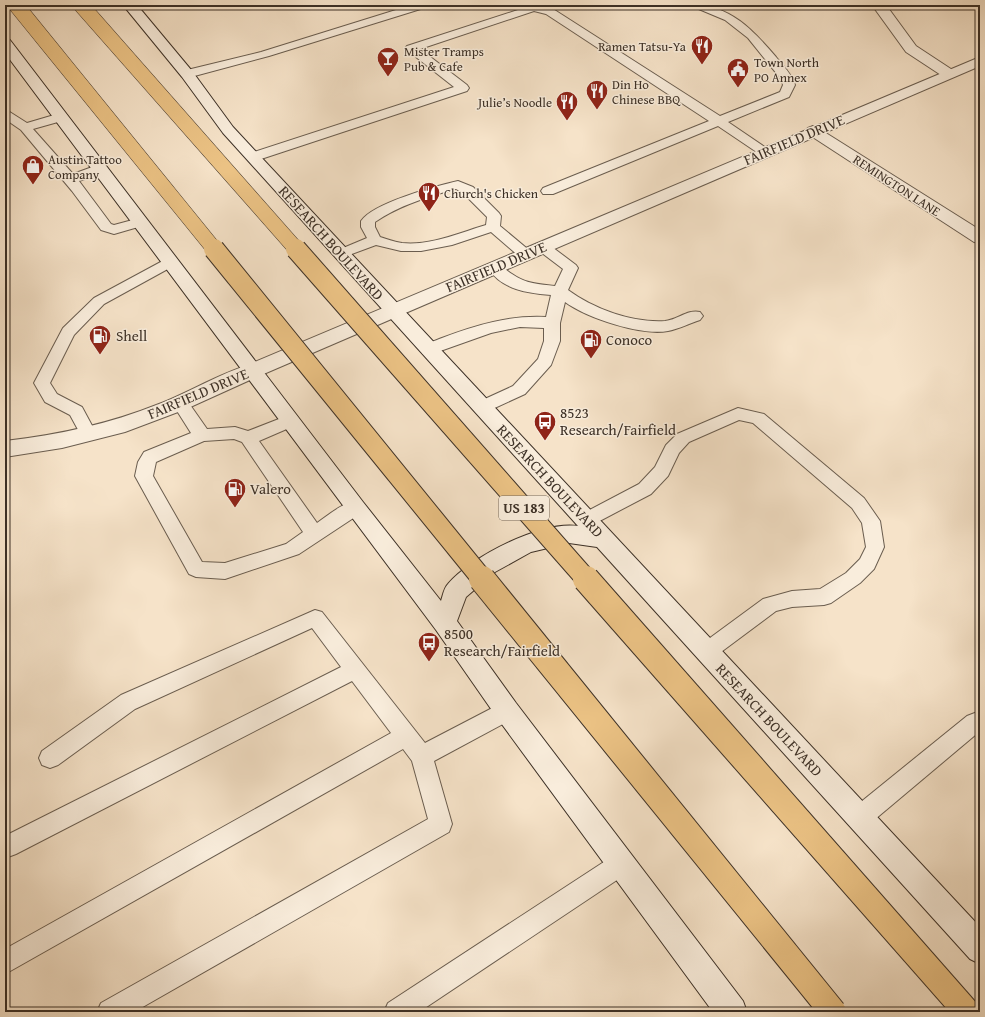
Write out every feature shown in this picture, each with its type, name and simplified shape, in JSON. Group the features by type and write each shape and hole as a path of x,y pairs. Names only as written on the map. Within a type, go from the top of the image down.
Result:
{"highway":[{"path":"16,5 833,1012"},
{"name":"US 183","path":"81,5 967,1012"}],"main road":[{"name":"RESEARCH BOULEVARD","path":"130,5 187,74 228,130 980,949"},
{"path":"879,5 911,49 949,74"},
{"path":"8,52 61,117 354,508 444,623 507,711 732,1012"},
{"name":"FAIRFIELD DRIVE","path":"5,449 34,446 88,433 154,414 813,131 980,62"},
{"name":"REMINGTON LANE","path":"813,131 980,238"},
{"path":"444,623 456,591 493,561 526,544 569,534 603,539"}],"lane":[{"path":"187,74 265,54 423,5"},
{"path":"548,191 785,94 789,85 787,78 752,36 729,18 698,5"},
{"path":"253,157 463,88 411,48 530,7 549,11 766,152"},
{"path":"7,105 70,180 106,227 114,230 140,222"},
{"path":"25,127 61,117"},
{"path":"70,180 100,169"},
{"path":"375,240 368,227 368,221 374,216 400,205 458,186 468,190 494,216 493,227"},
{"path":"341,254 375,240 401,248 421,247 447,242 493,227"},
{"path":"493,227 525,254"},
{"path":"482,407 519,390 532,378 545,361 552,341 552,323 560,291 571,268 543,247"},
{"path":"88,433 76,411 51,398 42,383 68,332 99,301 170,262"},
{"path":"495,268 507,278 525,288 560,291 579,305 620,320 642,325 667,326 695,316"},
{"path":"429,350 468,333 485,328 535,321 552,323"},
{"path":"180,403 202,435"},
{"path":"586,520 645,489 662,471 672,449 683,438 738,414 758,418 858,503 871,521 875,547 868,564 853,578 824,597 792,599 770,605 706,652"},
{"path":"248,438 290,421"},
{"path":"315,534 248,438 235,433 202,435 150,457 147,462 144,476 196,569 225,571 292,550 354,508"},
{"path":"50,758 128,702 315,618 422,756 441,824 110,1012"},
{"path":"8,846 355,670"},
{"path":"422,756 507,711"},
{"path":"859,818 974,723 980,721"},
{"path":"5,962 406,736"},
{"path":"397,1012 621,864"}],"place":[{"name":"Ramen Tatsu-Ya","path":"702,66"},
{"name":"Mister Tramps Pub & Cafe","path":"388,78"},
{"name":"Town North PO Annex","path":"738,88"},
{"name":"Din Ho Chinese BBQ","path":"597,110"},
{"name":"Julie’s Noodle","path":"567,122"},
{"name":"Austin Tattoo Company","path":"33,186"},
{"name":"Church's Chicken","path":"429,212"},
{"name":"Shell","path":"100,356"},
{"name":"Conoco","path":"591,360"},
{"name":"8523 Research/Fairfield","path":"545,442"},
{"name":"Valero","path":"235,508"},
{"name":"8500 Research/Fairfield","path":"429,662"}]}
